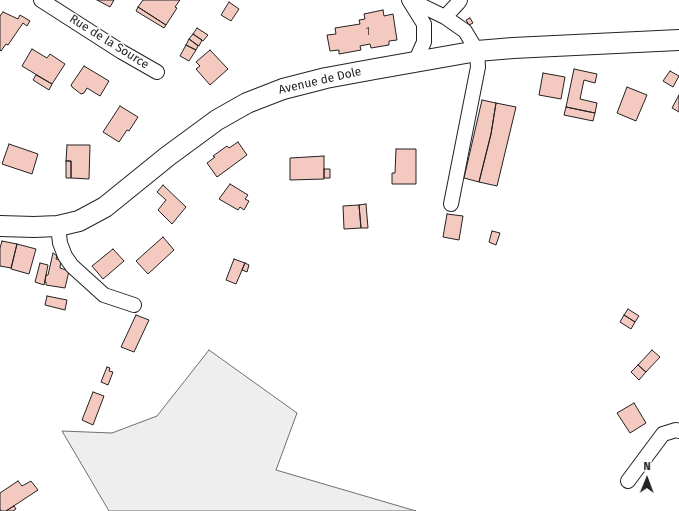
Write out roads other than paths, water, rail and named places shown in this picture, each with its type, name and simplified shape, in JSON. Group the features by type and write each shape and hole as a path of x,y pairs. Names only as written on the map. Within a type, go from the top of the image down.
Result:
{"main road":[{"name":"Avenue de Dole","path":"0,226 58,226 79,221 105,207 193,137 217,120 247,103 283,89 304,83 477,51 679,40"}],"street":[{"name":"Rue de la Source","path":"41,0 122,52 157,72"},
{"path":"410,0 445,17 465,31 477,51 478,67 451,204"},
{"path":"410,0 424,24 424,42 415,62"},
{"path":"445,17 460,0"},
{"path":"58,226 60,243 65,256 72,266 104,295 134,305"},
{"path":"628,481 663,434 676,430 679,431"}]}
